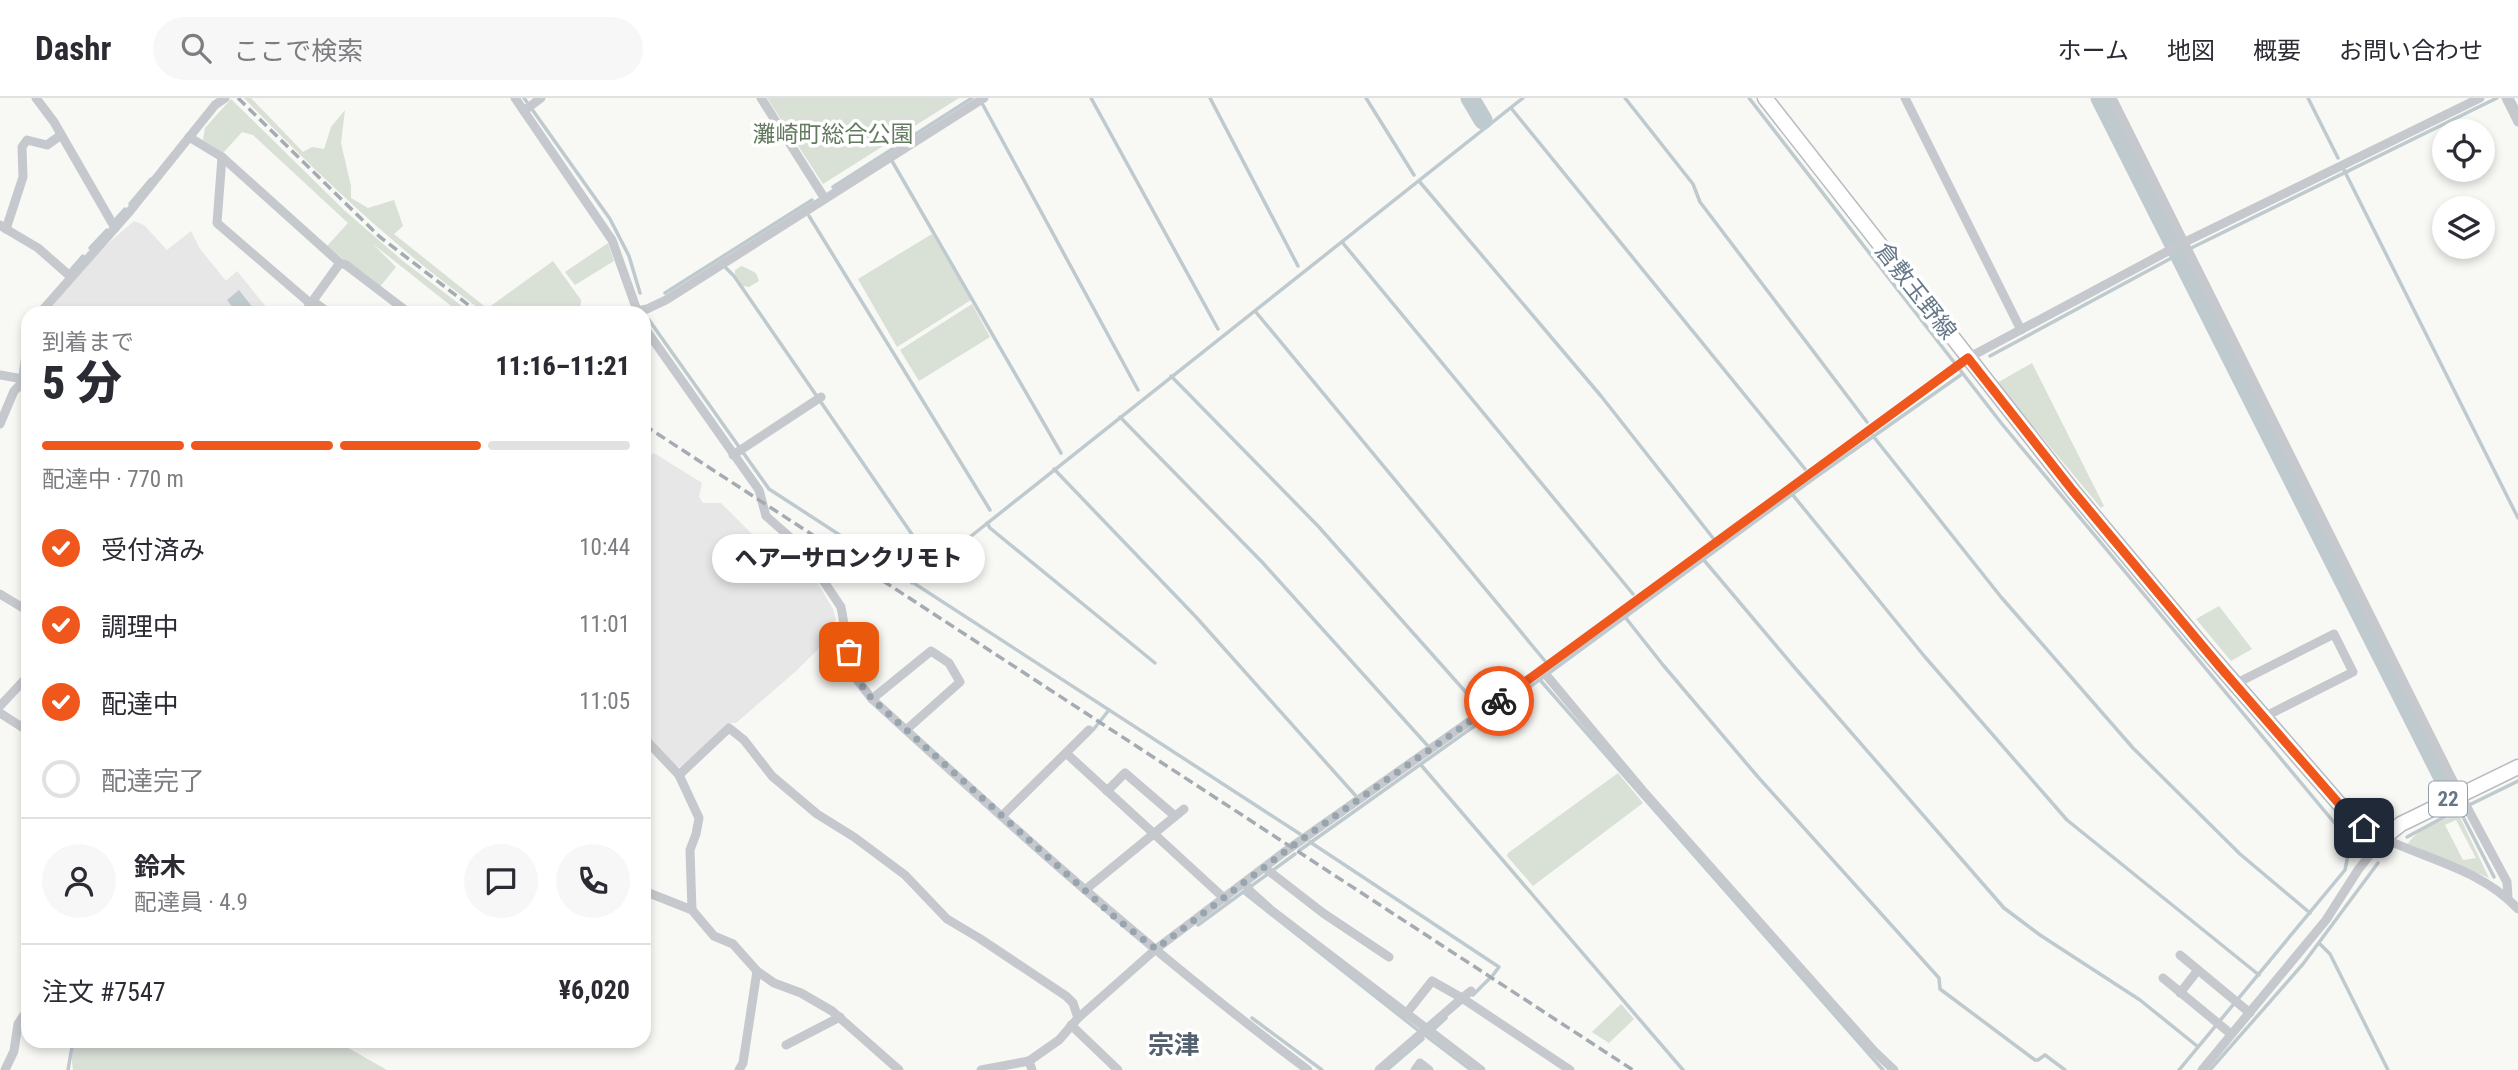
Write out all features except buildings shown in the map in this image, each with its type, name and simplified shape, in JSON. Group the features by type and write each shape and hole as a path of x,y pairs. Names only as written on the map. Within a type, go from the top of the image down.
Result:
{"main road":[{"name":"倉敷玉野線","path":"1765,98 1961,364 2351,816 2382,838"},
{"name":"22","path":"2382,838 2401,824 2464,802 2518,767"}],"street":[{"path":"36,98 116,228"},
{"path":"46,306 116,228 189,136 223,98"},
{"path":"515,98 531,105 612,240 635,306"},
{"path":"761,98 825,199"},
{"path":"651,307 984,98"},
{"path":"1905,98 2021,330"},
{"path":"2112,98 2464,802 2507,882 2508,898"},
{"path":"981,1070 1030,1066 1156,949 1269,871 1310,834 1545,673 1961,364 2169,250 2185,246 2480,98"},
{"path":"2506,98 2518,122"},
{"path":"61,135 47,145 27,139 22,147 23,177 3,227 38,248 71,277"},
{"path":"189,136 222,157 340,263 400,306"},
{"path":"222,157 217,223 318,306"},
{"path":"309,306 340,263"},
{"path":"651,336 738,452 759,490 766,516 800,546 841,607 849,652 858,681 872,699 1085,890 1190,979 1308,1070"},
{"path":"0,424 21,371"},
{"path":"0,375 19,380"},
{"path":"19,380 21,384"},
{"path":"738,452 819,398"},
{"path":"0,594 21,607"},
{"path":"2235,684 2334,634 2353,672 2264,717"},
{"path":"872,699 930,651 949,663 960,681 906,730"},
{"path":"1545,673 1661,811 1874,1051 1894,1070"},
{"path":"0,706 21,684"},
{"path":"0,713 21,726"},
{"path":"679,775 729,729 744,740 772,776 817,814 854,837 905,875 947,919 1066,996 1073,1003 1075,1022 1118,1070"},
{"path":"1002,816 1089,730"},
{"path":"651,745 679,775 699,818 690,850 692,910"},
{"path":"1066,753 1225,899"},
{"path":"1107,791 1125,774 1175,816"},
{"path":"1085,890 1184,809"},
{"path":"2202,1070 2326,920 2382,838 2475,876 2508,898 2518,909"},
{"path":"1269,871 1323,913 1389,957"},
{"path":"1247,887 1271,910 1481,1070"},
{"path":"651,894 692,910 714,936 733,944 757,971 774,983 801,993 840,1017 899,1070"},
{"path":"2180,955 2250,1013"},
{"path":"2180,993 2198,970"},
{"path":"739,1070 743,1063 757,971"},
{"path":"2163,978 2231,1034"},
{"path":"1405,1013 1432,981 1570,1070"},
{"path":"1379,1070 1430,1031 1471,991"},
{"path":"786,1045 840,1017"},
{"path":"5,1070 14,1051 21,1020"},
{"path":"1415,1070 1420,1063 1429,1070"}],"shaded area":[{"path":"134,221 144,225 167,250 191,231 200,249 226,281 237,271 265,306 53,306 105,246"},
{"path":"239,290 252,306 232,306 227,300"},
{"path":"654,453 702,483 699,497 703,503 721,503 772,554 788,545 813,575 833,609 836,620 824,631 828,635 817,650 796,671 736,723 731,723 682,768 675,766 651,742 651,455"}],"green space":[{"path":"244,98 251,98 303,152 312,147 324,149 331,127 345,110 341,143 351,186 351,198 368,208 394,200 403,226 394,234 484,306 476,306 389,238 301,156"},
{"name":"灘崎町総合公園","path":"767,98 959,98 823,184"},
{"path":"231,99 345,211 403,261 462,306 451,306 373,244 396,267 379,288 327,246 348,223 253,135 242,132 223,153 203,140 205,128"},
{"path":"932,234 971,300 897,347 858,279"},
{"path":"608,243 614,261 575,285 565,272"},
{"path":"553,261 581,300 580,306 491,306"},
{"path":"742,266 756,273 759,281 749,287 743,286 735,274 735,270"},
{"path":"972,304 990,337 919,381 900,350"},
{"path":"2032,363 2104,506 2101,508 1997,383"},
{"path":"2219,606 2252,649 2231,661 2196,619"},
{"path":"1618,773 1643,803 1533,886 1507,856 1508,853"},
{"path":"2458,813 2489,878 2408,844 2424,829","holes":["2456,820 2476,858 2463,860 2445,825"]},
{"path":"1621,1004 1634,1019 1609,1043 1592,1032"},
{"path":"72,1048 348,1048 387,1070 73,1070"}],"waterway":[{"path":"524,98 610,219 629,256 640,293"},
{"path":"833,187 972,98"},
{"path":"1091,98 1218,329"},
{"path":"1210,98 1298,266"},
{"path":"1366,98 1414,175"},
{"path":"1470,98 1483,120"},
{"path":"912,583 1523,98"},
{"path":"1625,98 1693,184 1700,202 1867,422"},
{"path":"1749,98 2002,424 2347,838 2349,850 2345,870 2179,1070"},
{"path":"2100,98 2446,784"},
{"path":"2308,98 2338,158"},
{"path":"1990,356 2179,254 2497,98"},
{"path":"2512,98 2518,110"},
{"path":"983,105 1138,390"},
{"path":"1511,108 1805,469"},
{"path":"892,161 1061,453"},
{"path":"2344,170 2518,518"},
{"path":"130,204 151,179"},
{"path":"1419,181 1601,396 1713,538"},
{"path":"665,293 812,200"},
{"path":"116,219 125,209"},
{"path":"809,216 990,510"},
{"path":"90,248 107,230"},
{"path":"1342,242 1633,594"},
{"path":"69,272 83,256"},
{"path":"726,268 929,559"},
{"path":"1255,311 1545,661"},
{"path":"651,323 769,489 1300,834"},
{"path":"1300,850 1962,374"},
{"path":"1171,376 1318,526 1479,707"},
{"path":"1120,417 1262,562 1427,745"},
{"path":"1873,436 2001,597 2133,748 2240,854 2310,913"},
{"path":"1054,469 1196,617 1355,795"},
{"path":"1792,494 1925,657 2067,820 2259,975"},
{"path":"987,523 1155,663"},
{"path":"1703,559 2004,908 2040,935 2140,1000 2197,1046"},
{"path":"1625,617 1758,777 1939,978 1940,989 2035,1060 2045,1055 2065,1070"},
{"path":"1540,680 1883,1070"},
{"path":"1093,730 1109,710"},
{"path":"1421,765 1683,1070"},
{"path":"2459,810 2518,781"},
{"path":"2458,807 2494,877"},
{"path":"2407,837 2459,809"},
{"path":"1310,842 1499,967 1493,975"},
{"path":"1198,925 1295,854"},
{"path":"2210,1070 2303,964 2378,863"},
{"path":"1243,892 1419,1031"},
{"path":"2319,943 2330,954 2388,1070"},
{"path":"1473,995 1489,979"},
{"path":"1252,1018 1322,1070"},
{"path":"1431,1032 1446,1018"},
{"path":"1425,1035 1471,1070"},
{"path":"1387,1070 1423,1039"},
{"path":"68,1070 72,1048"}],"railway":[{"path":"238,98 380,237 470,306"},
{"path":"651,430 1633,1070"}],"way so far":[{"path":"849,652 858,681 872,699 1118,920 1156,949 1291,847 1499,701"}],"place":[{"name":"ヘアーサロンクリモト","path":"849,652"}],"district":[{"name":"宗津","path":"1174,1045"}],"route":[{"path":"1499,701 1968,358 2073,491 2220,667 2341,806 2364,828"}]}
